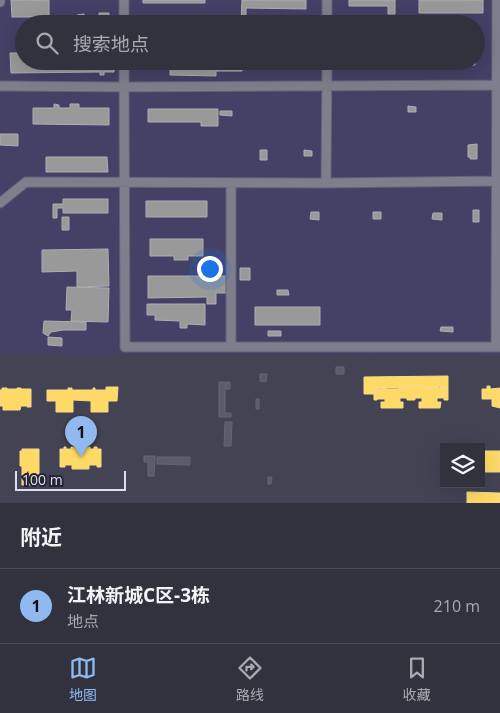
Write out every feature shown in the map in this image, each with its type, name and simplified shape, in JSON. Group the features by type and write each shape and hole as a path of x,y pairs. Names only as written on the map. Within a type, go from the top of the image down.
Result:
{"street":[{"path":"124,0 124,15"},
{"path":"327,0 327,15"},
{"path":"124,70 125,347 498,347 497,0"},
{"path":"326,183 327,70"},
{"path":"0,86 498,85"},
{"path":"0,203 26,182 326,183 498,181"},
{"path":"231,183 231,347"}],"shaded area":[{"path":"0,0 500,0 500,355 0,354"}],"building: 住宅":[{"path":"448,376 448,388 440,388 440,386 436,386 436,388 423,388 423,386 399,386 399,388 386,388 386,386 382,386 382,388 374,388 374,394 364,394 364,377"},
{"path":"382,386 386,386 386,389 399,389 399,386 436,388 436,386 439,386 439,388 448,388 448,400 437,398 437,402 441,402 440,408 419,408 419,402 422,402 422,398 407,400 407,398 400,398 400,402 403,402 403,408 381,408 381,402 385,402 385,399 374,400 374,388 382,389"},
{"path":"487,386 490,386 490,389 500,388 500,408 492,406 492,399 482,399 482,389 487,389"},
{"path":"106,387 118,387 117,401 108,401 108,412 91,412 91,401 73,400 73,412 56,412 56,401 47,401 47,390 68,390 68,388 72,388 72,390 93,390 95,388 95,390 106,390"},
{"path":"2,388 31,389 31,407 21,406 20,410 3,410 3,406 0,406 0,390"},
{"path":"64,447 66,449 71,449 71,447 90,447 90,449 94,449 94,447 97,447 97,449 101,449 101,467 89,465 89,469 72,469 72,465 65,465 65,467 60,467 60,449 64,449"},
{"path":"22,449 39,449 39,485 22,485 20,451"},
{"path":"485,451 500,451 500,472 485,472"},
{"path":"467,492 500,493 500,503 467,503"}],"building: 工业":[{"path":"11,0 49,0 49,15 15,15 15,17 12,17"},
{"path":"143,0 205,0 205,3 143,3"},
{"path":"242,0 306,0 306,9 246,8 246,15 241,15"},
{"path":"349,0 395,0 395,14 388,14 388,6 349,6"},
{"path":"419,0 483,0 483,13 419,13"},
{"path":"99,13 109,13 109,15 99,15"},
{"path":"10,53 15,53 15,70 114,70 114,72 104,72 104,75 100,75 100,72 11,73"},
{"path":"170,70 242,70 216,71 216,76 170,75"},
{"path":"54,104 59,105 59,108 70,108 70,104 79,104 79,108 109,108 109,125 33,124 33,108 54,108"},
{"path":"408,106 416,107 416,112 408,112"},
{"path":"148,109 218,109 218,126 201,126 201,122 148,122"},
{"path":"220,111 232,111 232,116 220,115"},
{"path":"0,134 18,134 18,146 0,145"},
{"path":"477,144 477,159 470,159 468,157 468,145"},
{"path":"260,150 267,150 267,160 260,160"},
{"path":"304,150 312,151 312,156 304,156"},
{"path":"46,157 107,157 108,172 46,172"},
{"path":"63,199 108,199 108,213 63,213 63,208 57,208 57,218 53,218 53,204 63,204"},
{"path":"146,201 207,201 207,217 146,217"},
{"path":"473,210 479,210 479,222 473,222"},
{"path":"311,212 319,212 319,220 310,219"},
{"path":"373,212 381,212 381,219 373,219"},
{"path":"433,213 442,213 442,220 432,219"},
{"path":"62,217 69,217 69,230 62,230"},
{"path":"150,239 203,239 203,256 188,256 188,260 174,260 174,256 150,256"},
{"path":"108,249 109,286 77,287 77,271 42,272 42,250"},
{"path":"240,268 250,268 250,280 240,280"},
{"path":"148,276 227,276 227,293 216,293 216,304 207,304 207,297 148,298"},
{"path":"67,287 109,288 108,322 71,321 72,310 66,310"},
{"path":"277,290 288,290 289,295 277,295"},
{"path":"147,304 205,304 205,325 187,324 187,328 180,328 180,321 155,320 155,315 147,315"},
{"path":"255,307 320,307 320,325 255,325"},
{"path":"44,321 86,322 86,330 63,330 51,332 48,336 43,333"},
{"path":"441,327 453,327 453,332 440,331"},
{"path":"268,331 281,331 281,336 268,336"},
{"path":"48,337 62,338 62,346 48,345"}],"building: 其他":[{"path":"336,367 344,367 344,374 336,374"},
{"path":"260,374 267,374 266,382 260,381"},
{"path":"219,382 225,382 225,413 231,413 231,417 219,417"},
{"path":"226,382 230,382 230,389 226,389"},
{"path":"256,399 259,399 259,409 256,409"},
{"path":"225,422 232,422 231,446 224,446"},
{"path":"144,456 155,456 154,476 148,476 148,462 144,462"},
{"path":"157,457 190,457 190,465 157,464"},
{"path":"268,477 272,477 271,484 268,484"}],"place":[{"name":"江林新城C区-3栋","path":"81,457"}]}
